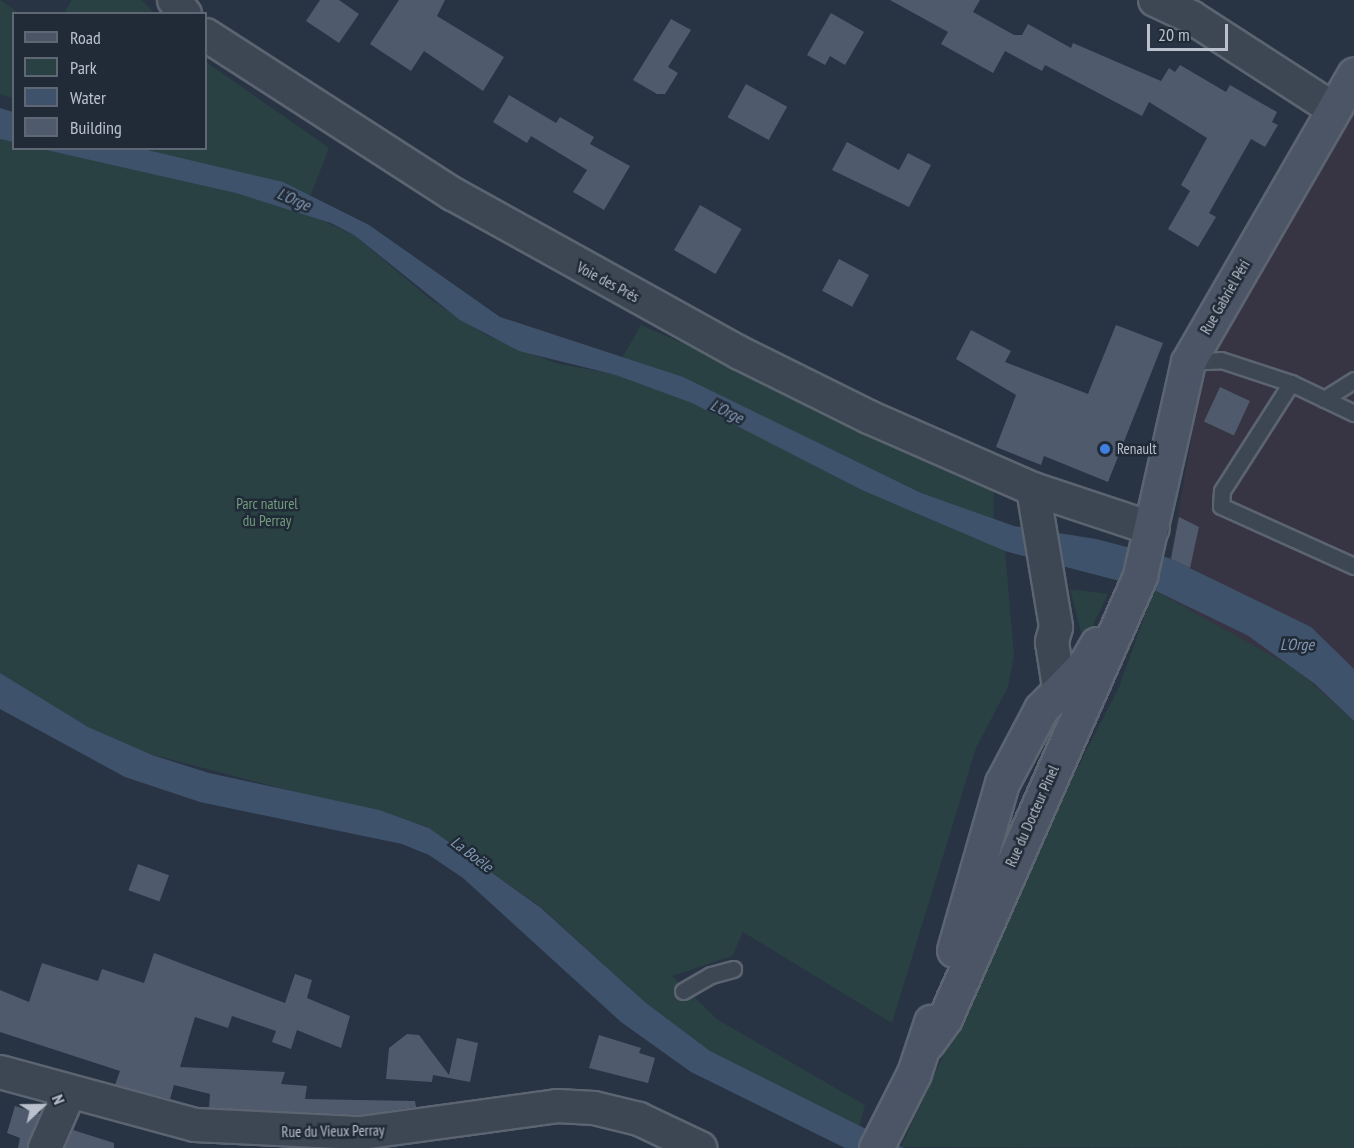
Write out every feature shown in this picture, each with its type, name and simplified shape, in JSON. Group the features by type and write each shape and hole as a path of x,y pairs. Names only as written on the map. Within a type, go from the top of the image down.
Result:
{"main road":[{"name":"Rue Gabriel Péri","path":"1131,597 1152,535 1188,362 1354,75"},
{"name":"Rue du Docteur Pinel","path":"927,1043 1002,783 1041,709 1086,663 1101,636 1131,597"},
{"name":"Rue du Docteur Pinel","path":"880,1139 927,1043 945,1018 1131,597"}],"street":[{"path":"174,0 183,12"},
{"path":"1155,0 1191,17 1333,109"},
{"name":"Voie des Prés","path":"207,36 453,194 594,275 869,417 1033,494 1152,535"},
{"path":"1033,494 1054,616 1065,640 1064,683 1077,717"},
{"name":"Rue du Vieux Perray","path":"0,1072 69,1093 195,1125 398,1138 501,1113 594,1108 639,1119 700,1148"},
{"path":"45,1148 69,1093"}],"lane":[{"path":"1188,362 1221,360 1291,383 1354,413"},
{"path":"1324,399 1354,380"},
{"path":"1291,383 1222,491 1221,506 1354,566"},
{"path":"683,991 734,969"}],"shaded area":[{"path":"1354,110 1354,721 1296,669 1154,590 1170,559 1205,363 1319,162"}],"green space":[{"path":"0,0 18,12 12,12 12,98 0,94"},
{"path":"72,0 141,0 153,12 65,12"},
{"name":"Parc naturel du Perray","path":"207,63 329,148 304,212 354,235 430,299 486,335 555,363 613,374 641,325 994,479 993,546 1005,551 1014,655 1008,687 976,748 892,1023 743,932 732,956 672,976 718,1020 865,1105 859,1127 710,1051 646,1003 542,908 426,826 146,753 84,725 0,673 0,139 12,142 12,150 47,150 103,162 106,150 207,150"},
{"path":"1070,589 1108,594 1084,644"},
{"path":"1154,590 1296,669 1354,721 1354,1148 901,1147 1059,804 1119,687"}],"water":[{"path":"0,108 12,112 12,142 0,139"},
{"name":"L'Orge","path":"46,150 147,150 283,182 369,225 500,317 683,377 921,493 1014,526 1096,539 1169,558 1311,627 1354,669 1354,721 1315,684 1247,635 1154,590 1005,551 862,490 692,403 616,375 519,351 460,320 354,235 331,223 236,193"},
{"path":"0,673 88,727 152,755 209,773 379,810 429,828 541,908 646,1003 710,1051 904,1148 845,1148 691,1072 621,1022 463,878 429,855 402,844 200,802 125,777 0,709"}],"building":[{"path":"320,0 339,0 359,14 339,43 306,21"},
{"path":"399,0 445,0 437,16 504,57 483,91 424,51 411,71 370,44"},
{"path":"890,0 980,0 973,12 1014,35 1022,35 1028,24 1071,48 1073,43 1161,81 1169,68 1175,72 1180,65 1226,92 1230,85 1277,112 1272,122 1278,125 1265,147 1251,139 1209,213 1216,217 1198,247 1168,229 1190,191 1181,185 1207,138 1149,102 1142,116 1045,65 1042,71 1005,51 993,73 941,44 948,32"},
{"path":"831,13 864,32 845,65 830,56 825,65 807,55"},
{"path":"671,19 691,30 668,67 678,73 665,94 657,94 633,80"},
{"path":"746,84 787,107 769,140 728,117"},
{"path":"509,95 556,123 560,117 594,137 590,144 630,166 604,210 573,192 587,170 531,136 527,143 493,122"},
{"path":"847,142 899,170 908,153 931,165 909,207 832,170"},
{"path":"700,205 742,229 716,274 674,250"},
{"path":"839,259 869,275 852,307 822,291"},
{"path":"1116,325 1163,343 1108,482 1044,456 1041,465 996,447 1016,395 956,359 971,330 1011,351 1005,362 1088,394"},
{"path":"1220,387 1250,401 1234,435 1204,421"},
{"path":"1179,517 1199,527 1190,568 1171,559"},
{"path":"138,864 169,875 159,902 128,890"},
{"path":"154,953 285,1003 295,974 312,980 307,998 350,1016 341,1048 297,1030 291,1049 272,1042 276,1031 232,1016 228,1028 195,1017 180,1067 285,1072 281,1084 307,1086 305,1099 415,1101 416,1107 360,1115 209,1108 210,1094 174,1085 170,1099 115,1085 120,1071 0,1032 0,990 29,1002 42,963 98,981 102,969 144,983"},
{"path":"407,1034 419,1035 449,1075 457,1038 478,1043 470,1082 433,1075 432,1082 386,1079 389,1048"},
{"path":"599,1035 641,1048 639,1053 655,1058 648,1083 589,1068"},
{"path":"15,1106 40,1114 27,1148 18,1148 20,1138 7,1133"},
{"path":"73,1130 114,1143 114,1148 65,1148"}],"place":[{"name":"Renault","path":"1105,449"}],"water label":[{"name":"La Boële","path":"472,854"}]}
